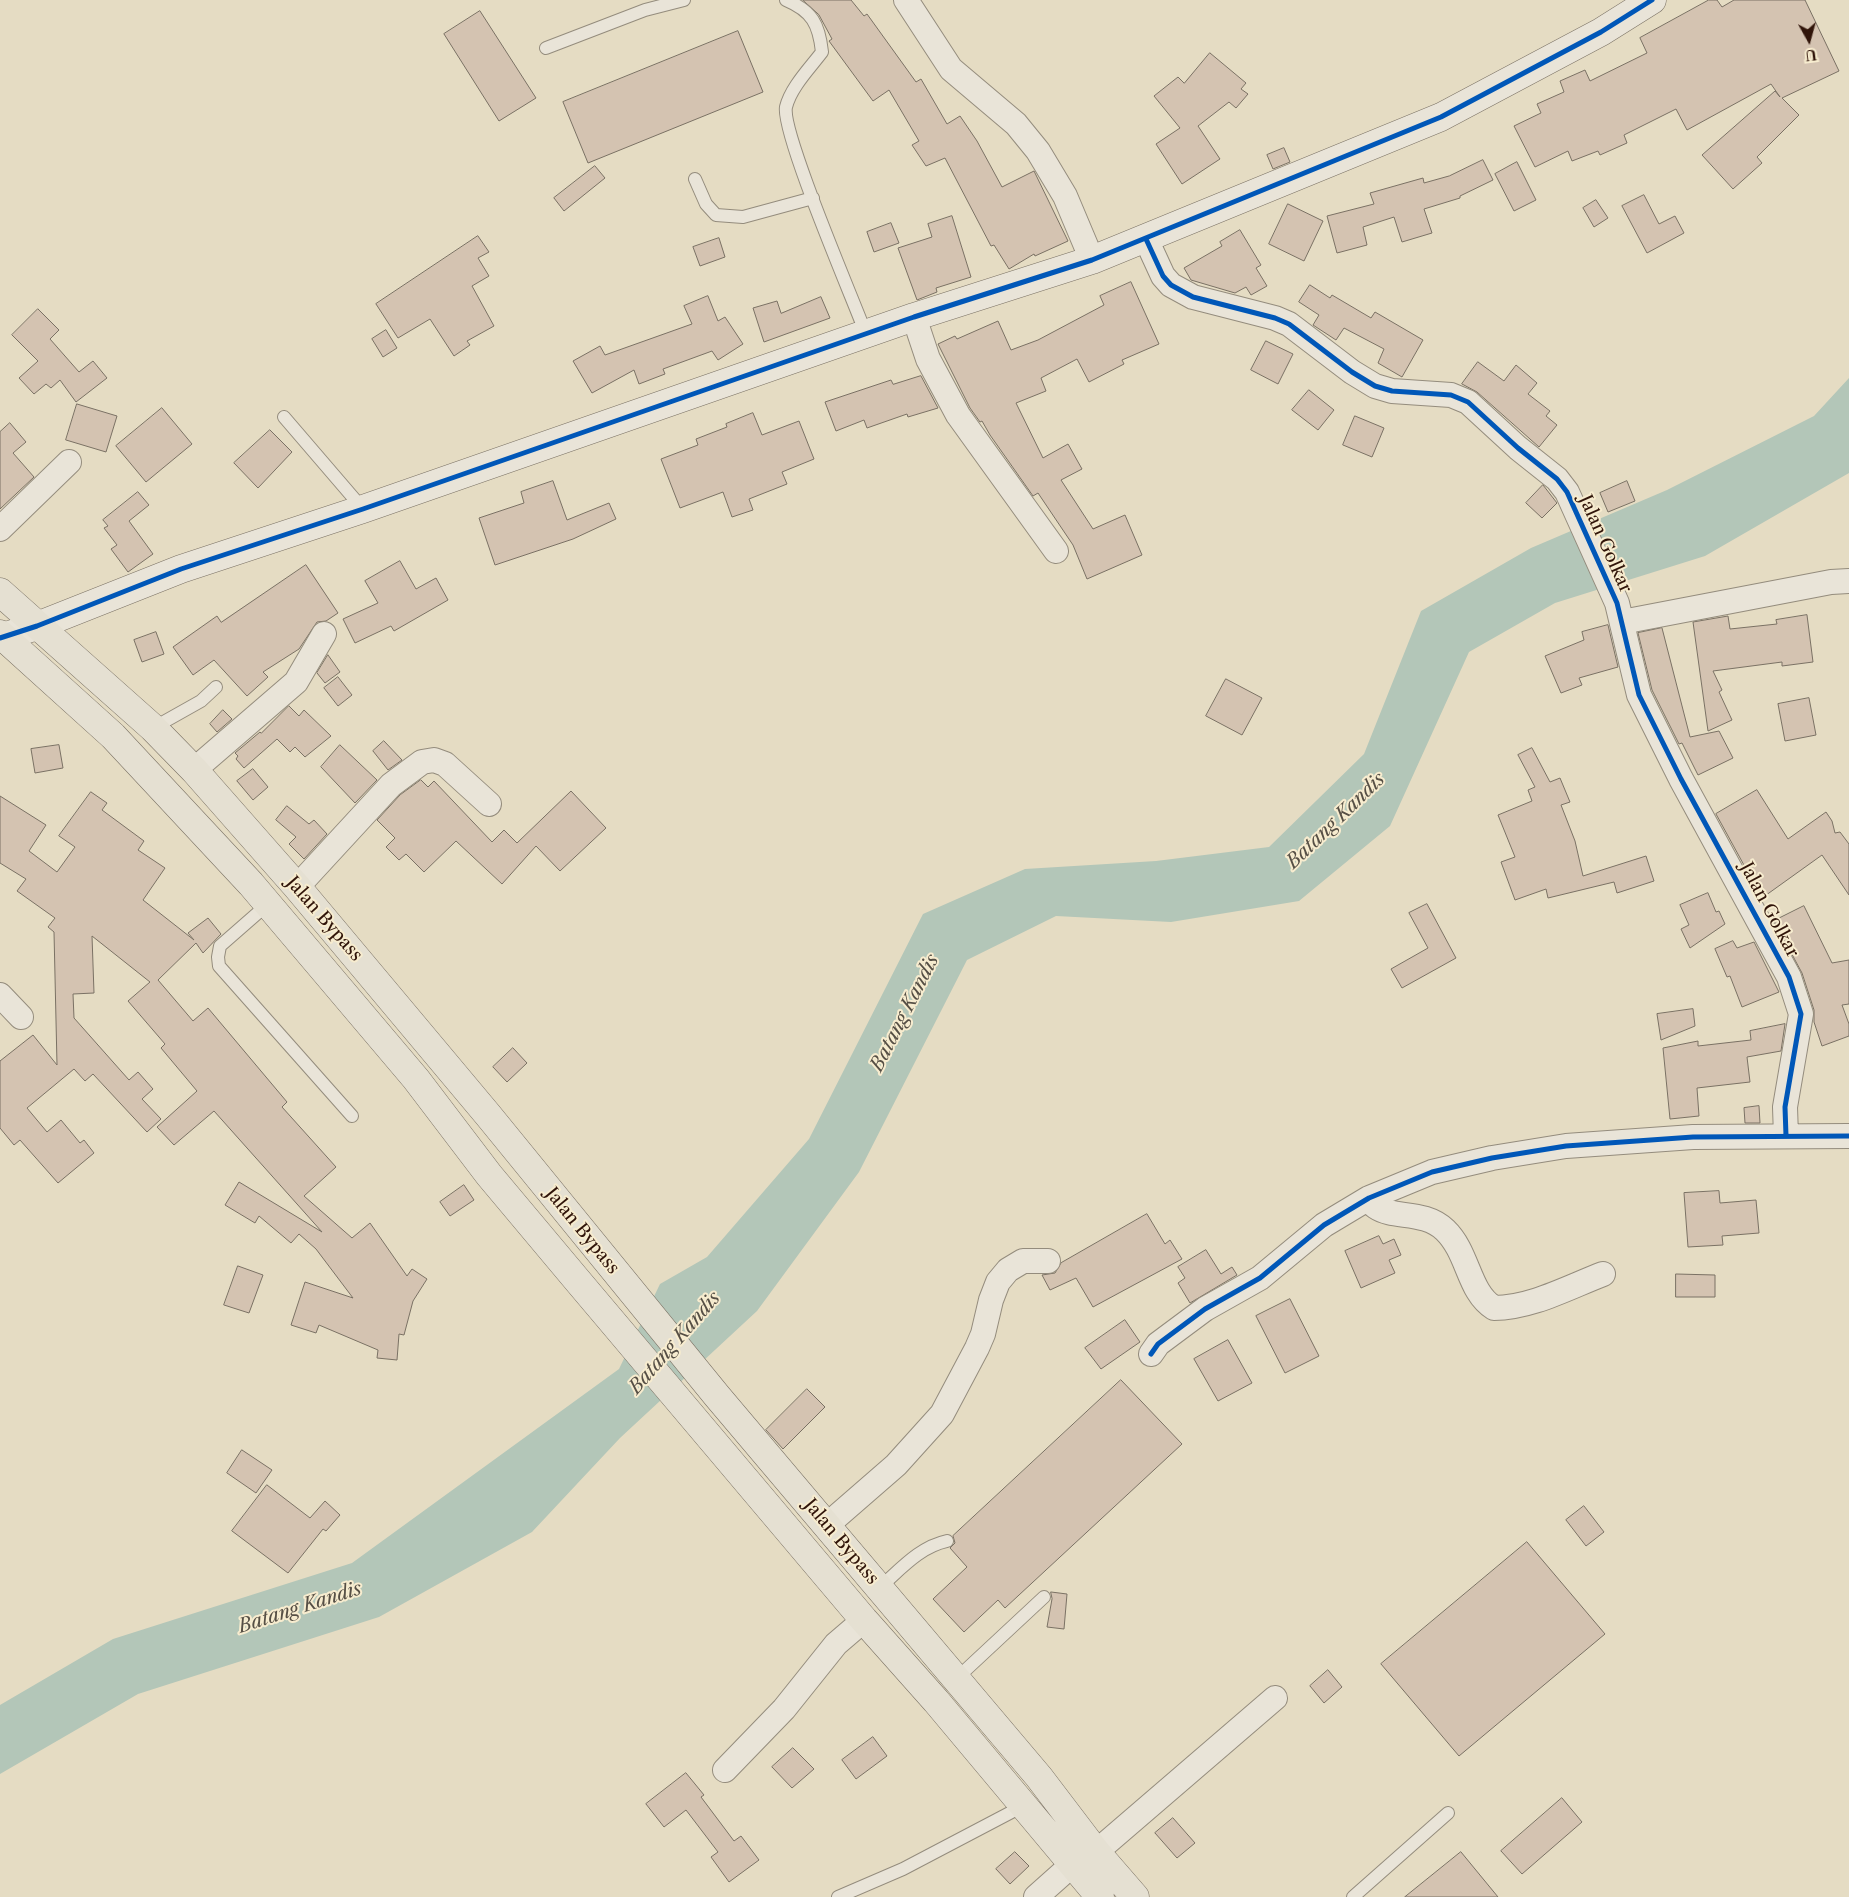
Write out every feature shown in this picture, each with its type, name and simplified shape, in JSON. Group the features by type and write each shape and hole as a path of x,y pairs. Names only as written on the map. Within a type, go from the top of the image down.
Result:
{"highway":[{"name":"Jalan Bypass","path":"0,592 153,728 194,770 352,952 488,1115 717,1396 1039,1777 1085,1858 1100,1897"},
{"name":"Jalan Bypass","path":"1,636 114,736 209,836 327,972 577,1280 688,1413 1024,1806 1085,1858 1135,1897"},
{"path":"327,972 352,952"}],"street":[{"path":"906,0 950,69 1016,124 1038,151 1065,196 1092,260"},
{"path":"1,636 37,626 182,569 364,509 914,317 1092,260 1440,117 1601,32 1652,0"},
{"name":"Jalan Golkar","path":"1146,239 1163,276 1182,291 1193,296 1275,318 1289,324 1352,372 1375,386 1392,391 1452,395 1468,402 1518,448 1557,479 1574,506 1619,612 1639,695 1681,779 1789,977 1797,997 1801,1014 1785,1107 1786,1136"},
{"path":"914,317 928,359 958,415 1056,551"},
{"path":"0,529 69,462"},
{"path":"1619,612 1849,581"},
{"path":"194,770 296,682 324,634"},
{"path":"297,887 391,785 422,762 434,760 445,764 489,804"},
{"path":"0,995 21,1017"},
{"path":"1151,1354 1158,1344 1205,1309 1260,1278 1324,1225 1369,1198 1432,1172 1492,1158 1566,1146 1672,1138 1849,1136"},
{"path":"1369,1198 1376,1207 1418,1216 1432,1221 1445,1230 1464,1255 1479,1296 1494,1308 1508,1308 1534,1300 1603,1274"},
{"path":"827,1525 896,1465 942,1414 977,1348 998,1282 1008,1270 1023,1261 1048,1261"},
{"path":"725,1770 784,1709 836,1644 864,1620"},
{"path":"1036,1897 1275,1698"}],"lane":[{"path":"546,48 645,10 684,0"},
{"path":"786,0 800,6 812,17 820,33 822,52 790,96 786,108 788,123 813,198 866,334"},
{"path":"696,179 706,204 716,215 743,217 813,198"},
{"path":"284,417 364,509"},
{"path":"153,728 201,702 216,687"},
{"path":"268,904 220,946 219,966 352,1116"},
{"path":"879,1588 921,1551 932,1544 946,1541"},
{"path":"956,1679 1044,1597"},
{"path":"838,1897 903,1869 1024,1806"},
{"path":"1353,1897 1448,1814"}],"water":[{"name":"Batang Kandis","path":"1849,378 1849,473 1705,556 1555,603 1469,652 1390,826 1299,901 1171,922 1056,916 967,960 859,1172 757,1311 620,1438 532,1532 379,1617 138,1694 0,1774 0,1705 113,1639 352,1563 619,1369 660,1284 707,1257 809,1139 923,914 1025,869 1156,861 1269,847 1364,754 1421,611 1531,548 1667,490 1814,416"}],"building":[{"path":"803,0 851,0 864,16 867,14 916,82 921,79 947,124 960,116 977,141 1002,187 1034,171 1068,241 1035,256 1034,254 1009,269 994,245 991,246 945,158 926,166 912,145 919,141 889,90 873,101 829,41 832,39 819,15"},
{"path":"1709,0 1717,0 1722,7 1734,0 1805,0 1839,71 1782,98 1799,115 1757,157 1762,163 1733,189 1702,155 1775,91 1780,97 1771,84 1687,130 1676,109 1624,135 1627,143 1600,155 1598,151 1572,161 1568,151 1535,167 1514,126 1541,113 1537,104 1564,92 1560,81 1585,70 1590,81 1647,53 1640,38"},
{"path":"480,11 536,98 499,121 444,34"},
{"path":"738,31 763,92 588,163 563,102"},
{"path":"1210,53 1246,83 1241,89 1248,94 1236,108 1229,102 1198,126 1220,159 1182,184 1156,144 1180,128 1154,96 1178,77 1184,83"},
{"path":"1284,148 1290,162 1273,169 1267,155"},
{"path":"1483,160 1493,180 1460,196 1460,198 1424,209 1432,233 1402,242 1394,217 1363,227 1367,245 1337,253 1327,216 1374,204 1370,193 1423,178 1424,183 1449,176"},
{"path":"1517,162 1536,200 1514,211 1495,174"},
{"path":"595,166 605,178 564,211 554,198"},
{"path":"1644,195 1659,224 1675,216 1684,233 1647,253 1622,206"},
{"path":"1596,200 1608,218 1594,227 1583,208"},
{"path":"1288,204 1323,221 1304,261 1269,244"},
{"path":"952,216 971,277 936,288 937,292 917,300 898,248 932,237 928,224"},
{"path":"891,223 899,243 874,252 867,232"},
{"path":"1240,230 1261,265 1256,268 1267,286 1251,295 1246,287 1235,293 1191,280 1184,268 1222,246 1220,242"},
{"path":"478,236 489,252 478,258 489,276 472,286 494,326 467,341 470,345 454,356 430,319 398,338 376,304"},
{"path":"719,238 725,257 700,266 693,247"},
{"path":"1131,282 1159,344 1122,360 1124,364 1089,382 1077,359 1041,378 1046,391 1016,403 1043,458 1068,444 1082,469 1061,480 1093,529 1125,515 1142,555 1087,579 1073,545 1038,493 1033,496 982,421 980,422 970,408 938,344 955,336 957,339 998,321 1011,350 1038,340 1104,305 1100,296"},
{"path":"1310,285 1330,298 1332,295 1371,318 1375,312 1423,340 1402,377 1378,363 1384,349 1344,328 1336,340 1313,325 1319,315 1299,302"},
{"path":"708,296 718,321 725,317 743,344 718,360 712,351 663,369 665,374 639,384 634,370 592,393 573,361 600,346 605,355 692,324 684,306"},
{"path":"821,297 830,318 764,342 753,308 777,301 781,313"},
{"path":"38,309 59,330 50,339 79,372 93,361 107,378 76,402 60,380 51,388 46,384 34,394 19,378 38,361 12,335"},
{"path":"386,330 397,348 383,357 372,339"},
{"path":"1266,341 1293,354 1278,384 1251,370"},
{"path":"1478,362 1504,381 1516,365 1537,383 1528,394 1550,411 1546,416 1557,425 1539,447 1477,392 1462,384"},
{"path":"921,376 938,408 908,417 907,414 867,428 864,420 836,431 825,402 891,380 893,384"},
{"path":"1309,390 1334,410 1318,430 1292,410"},
{"path":"77,404 117,416 106,452 66,440"},
{"path":"162,408 192,444 146,482 116,446"},
{"path":"753,413 762,435 799,421 814,459 782,472 787,484 749,499 753,510 732,517 723,492 680,508 661,459 698,445 696,439 727,427 726,424"},
{"path":"1355,416 1384,428 1372,457 1343,445"},
{"path":"10,423 26,442 13,453 34,477 0,509 0,432"},
{"path":"270,430 292,452 258,488 234,463"},
{"path":"553,481 567,520 609,503 616,519 573,539 495,565 479,518 524,503 521,492"},
{"path":"1627,481 1635,501 1608,512 1600,493"},
{"path":"1543,485 1557,503 1542,518 1526,503"},
{"path":"138,492 149,505 129,521 153,554 128,572 111,549 117,545 104,528 108,526 103,520"},
{"path":"400,561 416,589 436,578 448,600 394,631 391,626 355,643 343,619 378,603 365,581"},
{"path":"306,565 338,613 326,621 317,622 299,649 263,672 268,677 247,696 214,660 193,675 173,647 217,616 221,622"},
{"path":"1807,615 1813,662 1782,666 1782,662 1713,671 1722,690 1719,692 1732,720 1708,731 1693,622 1728,616 1730,629 1777,624 1776,620"},
{"path":"1608,625 1618,667 1579,678 1582,685 1561,693 1545,656 1584,640 1582,632"},
{"path":"1662,628 1690,737 1719,731 1733,758 1698,775 1682,743 1679,744 1652,690 1638,633"},
{"path":"156,632 164,654 142,662 134,640"},
{"path":"328,655 340,672 325,683 317,673"},
{"path":"338,677 352,695 338,706 324,688"},
{"path":"1226,679 1262,698 1242,735 1206,716"},
{"path":"1809,698 1816,735 1785,741 1778,704"},
{"path":"289,706 299,716 304,710 331,736 305,757 295,747 290,752 277,739 244,768 236,759 238,756 235,753 261,733"},
{"path":"223,710 232,719 217,732 210,724"},
{"path":"384,741 402,760 388,770 373,751"},
{"path":"59,745 63,768 35,773 31,749"},
{"path":"340,745 377,780 355,803 321,767"},
{"path":"1532,748 1550,782 1560,778 1570,802 1561,805 1575,841 1583,876 1646,856 1654,881 1617,893 1614,882 1548,898 1546,889 1515,900 1501,862 1515,857 1498,815 1532,801 1528,790 1535,787 1518,755"},
{"path":"253,769 268,787 253,800 237,781"},
{"path":"421,780 428,787 434,781 492,842 504,830 517,843 571,791 606,828 560,871 536,846 502,884 456,841 424,872 406,854 399,860 386,847 395,838 377,820 400,795"},
{"path":"1757,790 1788,839 1826,812 1832,821 1835,833 1840,832 1849,844 1849,895 1822,855 1762,898 1716,814"},
{"path":"91,792 107,803 102,810 144,841 138,850 165,868 143,900 194,940 188,933 208,918 221,934 203,953 196,943 158,980 193,1021 208,1008 287,1102 282,1107 336,1167 304,1196 352,1238 370,1223 407,1276 412,1269 427,1279 413,1301 404,1335 399,1334 397,1360 377,1358 378,1350 319,1325 316,1333 291,1325 305,1282 353,1298 316,1249 299,1234 291,1243 259,1216 255,1223 225,1205 239,1182 322,1232 214,1111 174,1145 157,1127 197,1091 161,1048 165,1044 128,1001 150,982 92,936 94,993 73,994 74,1018 129,1080 138,1072 153,1089 142,1099 161,1119 147,1132 93,1074 85,1081 74,1069 27,1108 47,1132 61,1120 80,1143 84,1140 94,1153 58,1183 20,1140 14,1145 0,1128 0,1061 33,1035 57,1065 54,932 48,927 55,918 17,891 26,879 0,863 0,796 46,825 29,851 57,872 75,847 59,836"},
{"path":"287,806 309,824 314,820 327,834 304,859 289,844 296,837 276,820"},
{"path":"1708,893 1716,912 1719,911 1725,924 1690,948 1681,929 1689,925 1680,905"},
{"path":"1427,904 1456,958 1402,988 1391,969 1428,948 1409,913"},
{"path":"1804,906 1832,963 1849,960 1849,1004 1842,1005 1849,1024 1849,1036 1822,1046 1814,1022 1814,1010 1802,973 1774,921"},
{"path":"1733,941 1737,948 1754,942 1779,992 1742,1007 1730,976 1727,977 1715,949"},
{"path":"1693,1009 1695,1026 1661,1040 1657,1014"},
{"path":"1785,1024 1781,1051 1747,1057 1750,1082 1697,1088 1699,1116 1670,1119 1663,1048 1698,1041 1698,1046 1751,1040 1750,1031"},
{"path":"513,1048 527,1063 507,1082 493,1067"},
{"path":"1759,1106 1760,1123 1745,1123 1744,1108"},
{"path":"464,1185 474,1200 450,1216 440,1202"},
{"path":"1719,1191 1720,1203 1756,1200 1759,1233 1722,1236 1723,1245 1688,1247 1684,1193"},
{"path":"1147,1214 1165,1244 1170,1240 1182,1259 1093,1307 1076,1278 1050,1290 1042,1275 1055,1273 1061,1263"},
{"path":"1379,1236 1383,1244 1394,1239 1401,1255 1389,1260 1395,1273 1361,1288 1345,1251"},
{"path":"1206,1250 1221,1274 1232,1267 1237,1275 1190,1303 1178,1283 1185,1278 1178,1267"},
{"path":"238,1266 263,1275 249,1313 224,1305"},
{"path":"1676,1274 1715,1275 1715,1297 1676,1297"},
{"path":"1290,1299 1319,1356 1285,1373 1256,1316"},
{"path":"1125,1320 1140,1342 1101,1369 1085,1348"},
{"path":"1228,1340 1252,1383 1218,1401 1194,1359"},
{"path":"1121,1380 1182,1444 1005,1608 998,1600 964,1632 933,1599 967,1567 950,1548 955,1543 953,1536"},
{"path":"807,1389 825,1407 783,1449 766,1430"},
{"path":"242,1450 272,1470 256,1493 227,1473"},
{"path":"267,1485 310,1518 325,1501 340,1515 326,1531 323,1529 288,1573 232,1531"},
{"path":"1584,1506 1604,1532 1586,1546 1566,1520"},
{"path":"1527,1542 1605,1634 1459,1756 1381,1664"},
{"path":"1051,1592 1067,1594 1064,1629 1047,1627 1052,1599"},
{"path":"1328,1670 1342,1687 1324,1703 1310,1686"},
{"path":"873,1737 887,1756 856,1779 842,1760"},
{"path":"793,1748 814,1769 792,1788 772,1767"},
{"path":"686,1773 704,1795 701,1797 734,1841 741,1836 759,1860 729,1882 711,1857 718,1852 686,1810 664,1827 646,1804"},
{"path":"1562,1798 1582,1822 1522,1874 1501,1851"},
{"path":"1173,1818 1195,1843 1177,1858 1155,1833"},
{"path":"1015,1852 1029,1866 1010,1884 996,1869"},
{"path":"1461,1852 1498,1897 1405,1897"}],"cycle path":[{"path":"0,638 37,626 181,569 363,509 914,317 1092,260 1441,117 1601,32 1652,0"},
{"path":"1146,239 1163,276 1171,285 1193,297 1275,318 1289,324 1352,372 1375,386 1392,391 1451,395 1468,402 1518,448 1557,479 1567,492 1617,603 1639,695 1681,779 1789,977 1801,1014 1785,1107 1786,1136"},
{"path":"1151,1354 1158,1344 1205,1309 1260,1278 1324,1225 1369,1198 1432,1172 1492,1158 1566,1146 1693,1137 1849,1136"}]}
